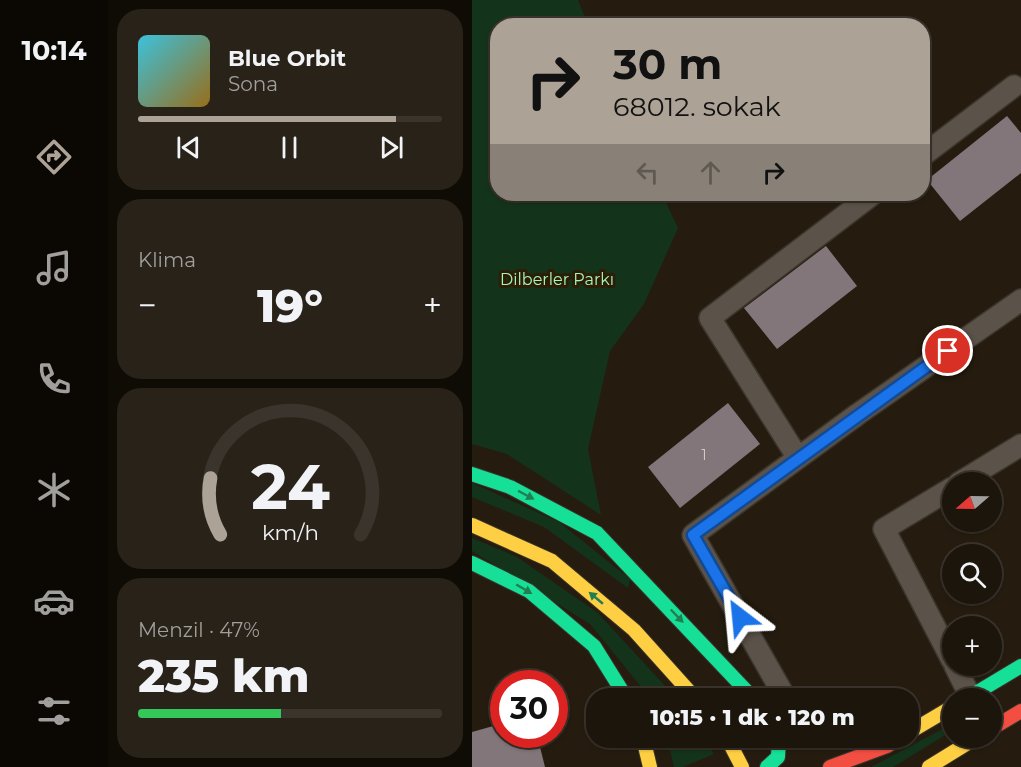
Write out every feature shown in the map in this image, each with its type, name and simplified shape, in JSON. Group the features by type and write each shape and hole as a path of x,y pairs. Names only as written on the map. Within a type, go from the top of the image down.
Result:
{"main road":[{"path":"472,474 510,487 597,533 744,688"},
{"path":"472,525 552,561 634,630 686,688"},
{"path":"472,563 529,591 594,646 620,688"},
{"path":"985,688 1021,666"},
{"path":"1002,722 1021,711"},
{"path":"919,726 942,713"},
{"path":"645,748 650,767"},
{"path":"732,748 742,767"},
{"path":"767,767 778,757 778,748"},
{"path":"830,767 882,748"},
{"path":"929,767 960,748"}],"street":[{"path":"930,150 1014,86"},
{"path":"798,458 710,318 864,201"},
{"path":"780,688 693,535 1021,300"},
{"path":"977,472 1021,445"},
{"path":"942,494 884,530 942,641"}],"green space":[{"name":"Dilberler Parkı","path":"472,0 578,0 585,18 490,18 490,201 665,201 678,228 644,304 610,351 588,449 601,515 507,454 472,444"},
{"path":"472,483 559,522 630,579 628,588 544,527 472,497"},
{"path":"472,538 517,557 598,613 667,688 642,688 590,624 472,551"},
{"path":"942,729 942,737 893,767 871,767 907,748 919,748 919,742"},
{"path":"669,748 710,748 714,754 683,767 674,767"}],"building":[{"path":"1007,116 1021,133 1021,173 960,221 930,184 930,178"},
{"path":"826,246 857,286 777,349 744,308"},
{"path":"728,403 760,444 680,508 648,467"},
{"path":"490,727 490,748 540,748 545,767 472,767 472,732"}],"traffic: fast":[{"path":"472,474 510,487 597,533 744,688"},
{"path":"472,563 529,591 594,646 620,688"},
{"path":"984,688 1021,666"},
{"path":"767,767 778,757 778,748"}],"traffic: slow":[{"path":"472,525 552,561 634,630 686,688"},
{"path":"919,726 942,713"},
{"path":"645,748 650,767"},
{"path":"732,748 742,767"},
{"path":"929,767 960,748"}],"traffic: jam":[{"path":"1002,722 1021,711"},
{"path":"830,767 882,748"}],"route":[{"path":"740,617 693,535 948,351"}]}
